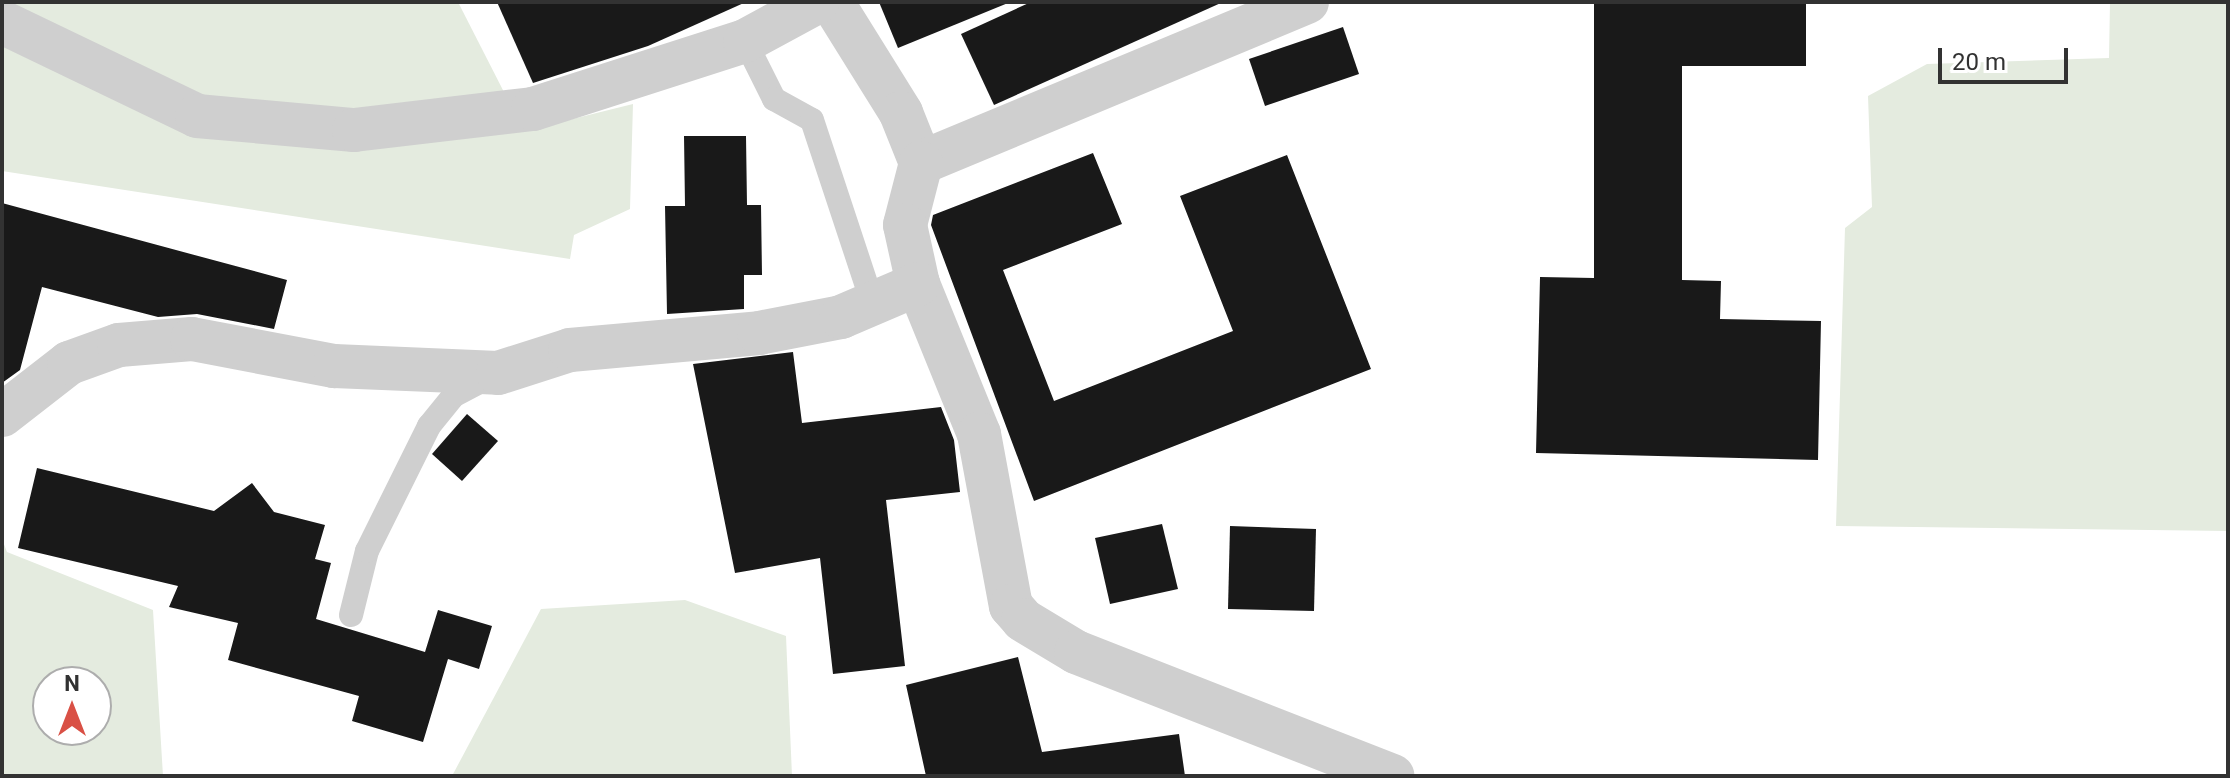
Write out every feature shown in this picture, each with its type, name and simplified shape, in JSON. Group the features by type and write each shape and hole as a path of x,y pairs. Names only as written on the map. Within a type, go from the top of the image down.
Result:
{"street":[{"path":"2,22 197,116 295,128 354,130 533,109 745,41 817,2"},
{"path":"832,2 901,113 921,163 905,215 918,284 979,434 1011,606 1023,620 1076,652 1393,776"},
{"path":"921,163 1307,2"},
{"path":"2,415 69,363 119,345 192,339 334,366 498,373 570,350 759,333 873,304 918,284"}],"lane":[{"path":"745,41 774,99 812,120 873,304"},
{"path":"351,615 367,551 429,426 453,396 498,373"}],"shaded area":[{"path":"2,2 458,2 507,98 377,120 211,104"},
{"path":"2110,2 2228,2 2228,531 1836,526 1845,228 1872,207 1868,96 1927,64 2109,58"},
{"path":"2,35 110,92 524,131 633,104 630,209 574,235 570,259 2,171"},
{"path":"2,539 7,552 153,610 163,776 2,776"},
{"path":"685,600 786,636 792,776 452,776 541,609"}],"building":[{"path":"497,2 746,2 648,46 533,83"},
{"path":"879,2 1008,2 1008,3 898,48"},
{"path":"1031,2 1223,2 994,105 961,34"},
{"path":"1594,2 1806,2 1806,66 1682,66 1682,280 1721,281 1720,319 1821,321 1818,460 1536,453 1540,277 1594,278"},
{"path":"1343,27 1359,74 1265,106 1249,59"},
{"path":"684,136 746,136 747,205 761,205 762,275 744,275 744,309 667,314 665,206 685,206"},
{"path":"1093,153 1122,224 1003,270 1054,401 1233,331 1180,196 1287,155 1371,369 1034,501 931,225 933,215"},
{"path":"2,203 287,280 274,329 197,314 158,317 42,287 20,370 2,383"},
{"path":"793,352 802,423 941,407 954,440 960,492 886,500 905,666 833,674 820,558 735,573 693,364"},
{"path":"467,414 498,441 462,481 432,454"},
{"path":"37,468 214,511 252,483 274,512 325,525 315,559 331,563 316,619 425,652 438,610 492,626 479,669 448,659 423,742 352,721 359,696 228,660 238,623 169,607 178,586 18,548"},
{"path":"1162,524 1178,589 1110,604 1095,538"},
{"path":"1230,526 1316,529 1314,611 1228,609"},
{"path":"1018,657 1042,752 1179,734 1185,776 926,776 906,685"}]}
